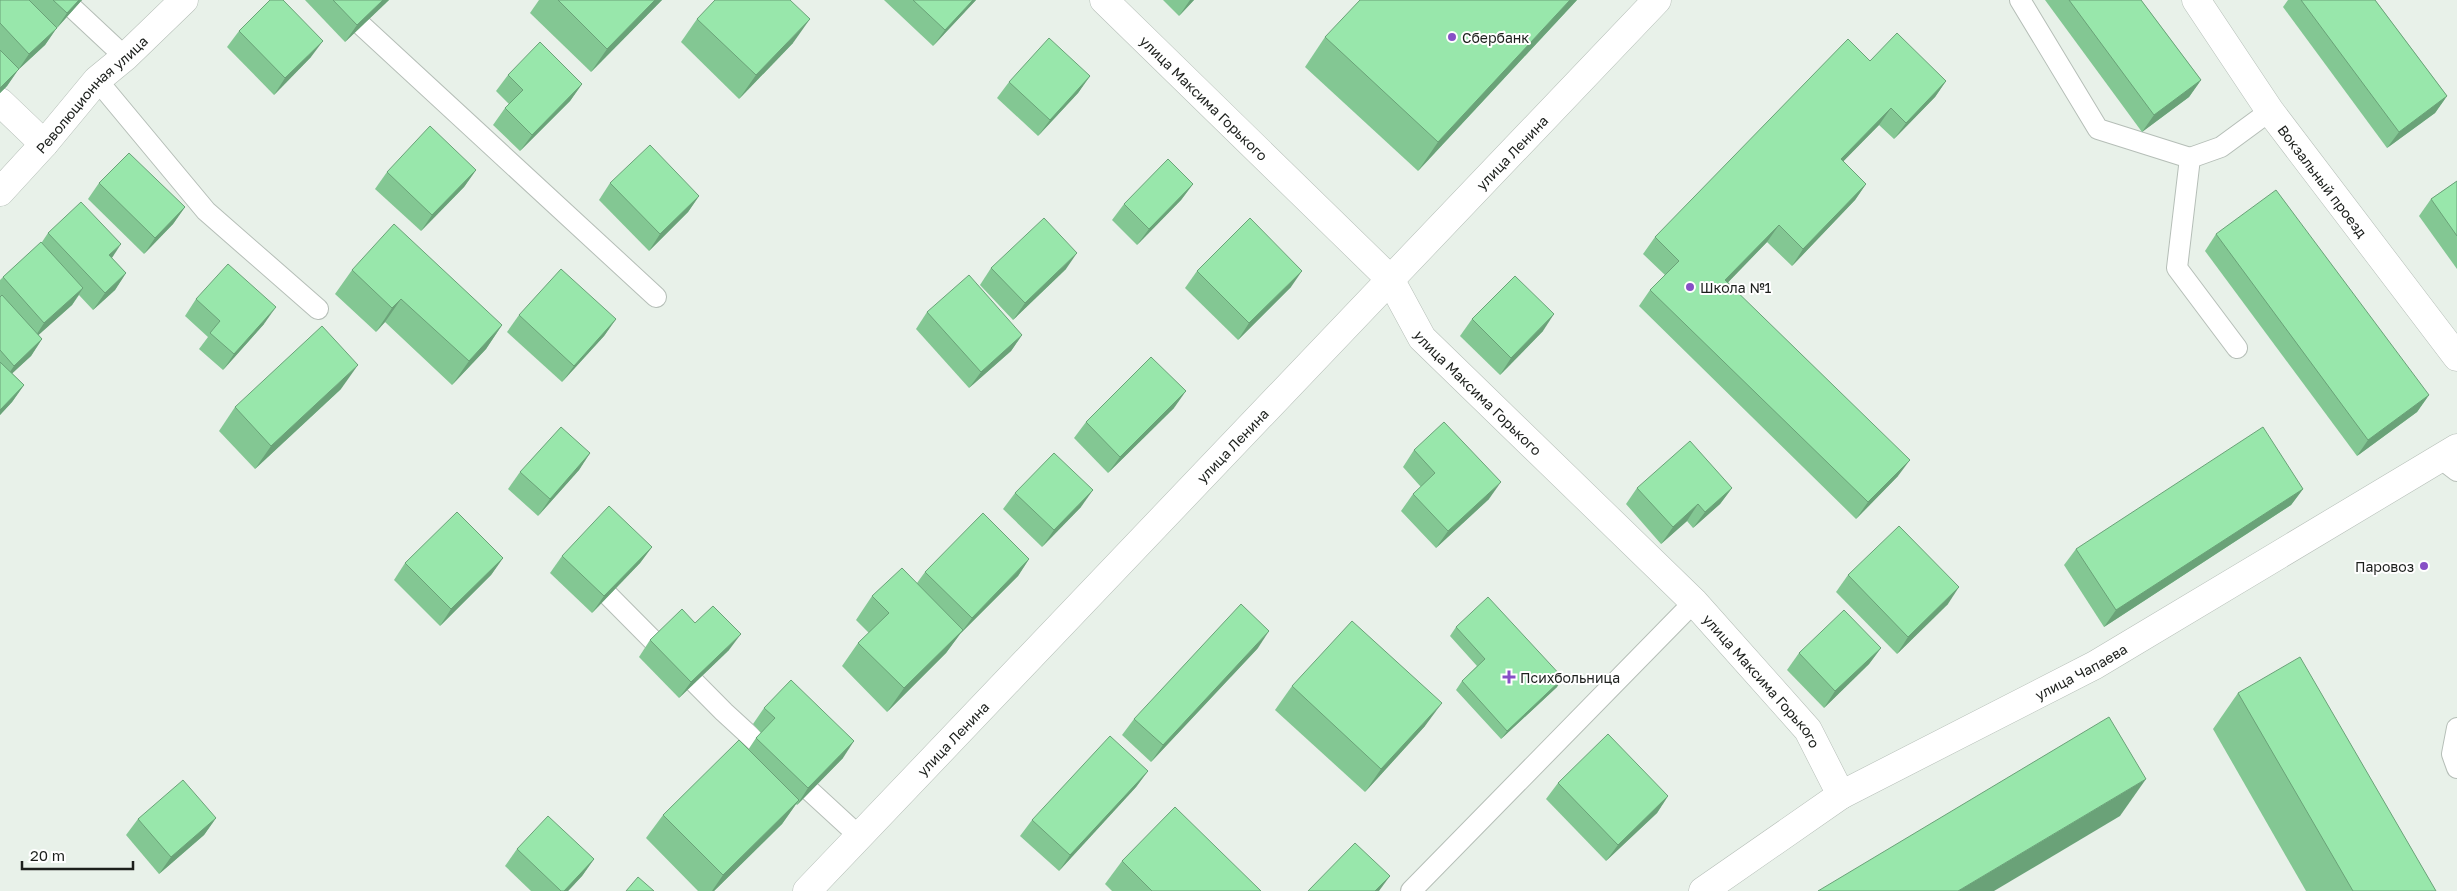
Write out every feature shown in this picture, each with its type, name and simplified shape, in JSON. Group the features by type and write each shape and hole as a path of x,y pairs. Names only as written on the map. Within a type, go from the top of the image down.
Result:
{"street":[{"name":"Революционная улица","path":"0,192 44,144 97,80 125,57 184,0"},
{"name":"улица Максима Горького","path":"1104,0 1390,279 1422,338 1694,602 1808,730 1841,795"},
{"name":"улица Ленина","path":"808,891 1657,0"},
{"name":"Вокзальный проезд","path":"2196,0 2270,111 2457,357"},
{"path":"0,102 44,144"},
{"name":"улица Чапаева","path":"1703,891 1841,795 2096,665 2451,459"}],"lane":[{"path":"64,0 125,57"},
{"path":"334,0 656,297"},
{"path":"2020,0 2098,129 2190,158 2220,146 2270,111"},
{"path":"97,80 206,211 318,309"},
{"path":"2190,158 2177,268 2237,348"},
{"path":"602,589 724,712 859,836"},
{"path":"1411,891 1694,602"},
{"path":"2457,728 2452,754 2457,768"}],"building":[{"path":"0,0 29,0 57,28 29,54 0,23"},
{"path":"53,0 79,0 67,13"},
{"path":"270,0 283,0 323,41 285,78 239,31"},
{"path":"333,0 383,0 357,25"},
{"path":"558,0 655,0 607,49"},
{"path":"715,0 790,0 810,19 756,75 697,19"},
{"path":"913,0 973,0 945,30"},
{"path":"1360,0 1570,0 1438,142 1325,37"},
{"path":"2069,0 2141,0 2201,80 2154,115"},
{"path":"2301,0 2375,0 2447,96 2399,132"},
{"name":"Школа №1","path":"1897,33 1946,81 1906,123 1891,108 1841,159 1866,184 1803,249 1779,225 1725,280 1910,460 1868,502 1650,290 1679,261 1655,237 1848,39 1870,61"},
{"path":"1049,38 1090,76 1050,120 1009,82"},
{"path":"540,42 582,84 532,135 505,108 523,90 508,75"},
{"path":"0,50 19,69 0,88"},
{"path":"430,126 476,170 432,215 387,172"},
{"path":"650,145 699,196 660,234 610,183"},
{"path":"129,153 185,207 155,238 99,183"},
{"path":"1168,159 1193,184 1149,229 1124,204"},
{"path":"2457,181 2457,236 2431,199"},
{"path":"2276,190 2429,395 2368,440 2216,234"},
{"path":"81,202 121,244 109,255 126,273 105,293 48,233"},
{"path":"1044,218 1077,253 1025,303 991,268"},
{"path":"1250,218 1302,271 1249,323 1197,271"},
{"path":"394,224 502,325 469,361 401,299 392,308 352,270"},
{"path":"41,242 83,288 44,323 3,277"},
{"path":"228,264 276,307 234,354 210,333 220,321 196,299"},
{"path":"561,269 616,319 574,366 519,315"},
{"path":"969,275 1022,335 981,372 927,312"},
{"path":"1515,276 1554,314 1511,358 1472,319"},
{"path":"2,295 42,339 14,366 0,350 0,297"},
{"path":"322,326 358,365 271,446 235,407"},
{"path":"1151,357 1186,391 1120,457 1086,422"},
{"path":"0,362 24,385 0,410"},
{"path":"1444,422 1501,482 1448,531 1413,494 1435,473 1414,450"},
{"path":"561,427 590,453 550,499 520,472"},
{"path":"2263,427 2303,489 2116,610 2076,549"},
{"path":"1690,441 1732,488 1705,512 1698,504 1673,527 1637,488"},
{"path":"1054,453 1093,490 1054,530 1015,493"},
{"path":"609,506 652,547 604,596 562,556"},
{"path":"457,512 503,558 451,609 405,563"},
{"path":"983,513 1029,559 972,618 925,572"},
{"path":"1899,526 1959,587 1908,637 1848,575"},
{"path":"902,568 963,630 904,688 858,643 889,613 872,596"},
{"name":"Психбольница","path":"1488,597 1563,678 1507,731 1462,681 1485,659 1456,627"},
{"path":"1241,604 1269,631 1163,745 1134,719"},
{"path":"713,606 741,634 691,682 650,640 682,609 695,623"},
{"path":"1844,610 1881,648 1835,691 1799,653"},
{"path":"1352,621 1442,703 1381,769 1292,686"},
{"path":"2300,657 2436,891 2353,891 2238,693"},
{"path":"791,680 854,741 808,788 756,738 775,718 764,708"},
{"path":"2109,717 2146,779 1958,891 1818,891"},
{"path":"1608,734 1668,796 1618,845 1558,783"},
{"path":"1110,736 1148,771 1070,855 1032,820"},
{"path":"739,740 799,800 723,875 663,815"},
{"path":"183,780 216,818 171,857 138,819"},
{"path":"1175,807 1261,891 1152,891 1122,861"},
{"path":"548,816 594,859 564,891 561,891 517,849"},
{"path":"1355,843 1390,876 1375,891 1308,891"},
{"path":"638,877 654,891 626,891"}],"place":[{"name":"Сбербанк","path":"1452,37"},
{"name":"Школа №1","path":"1690,287"},
{"name":"Паровоз","path":"2424,566"},
{"name":"Психбольница","path":"1509,677"}]}
